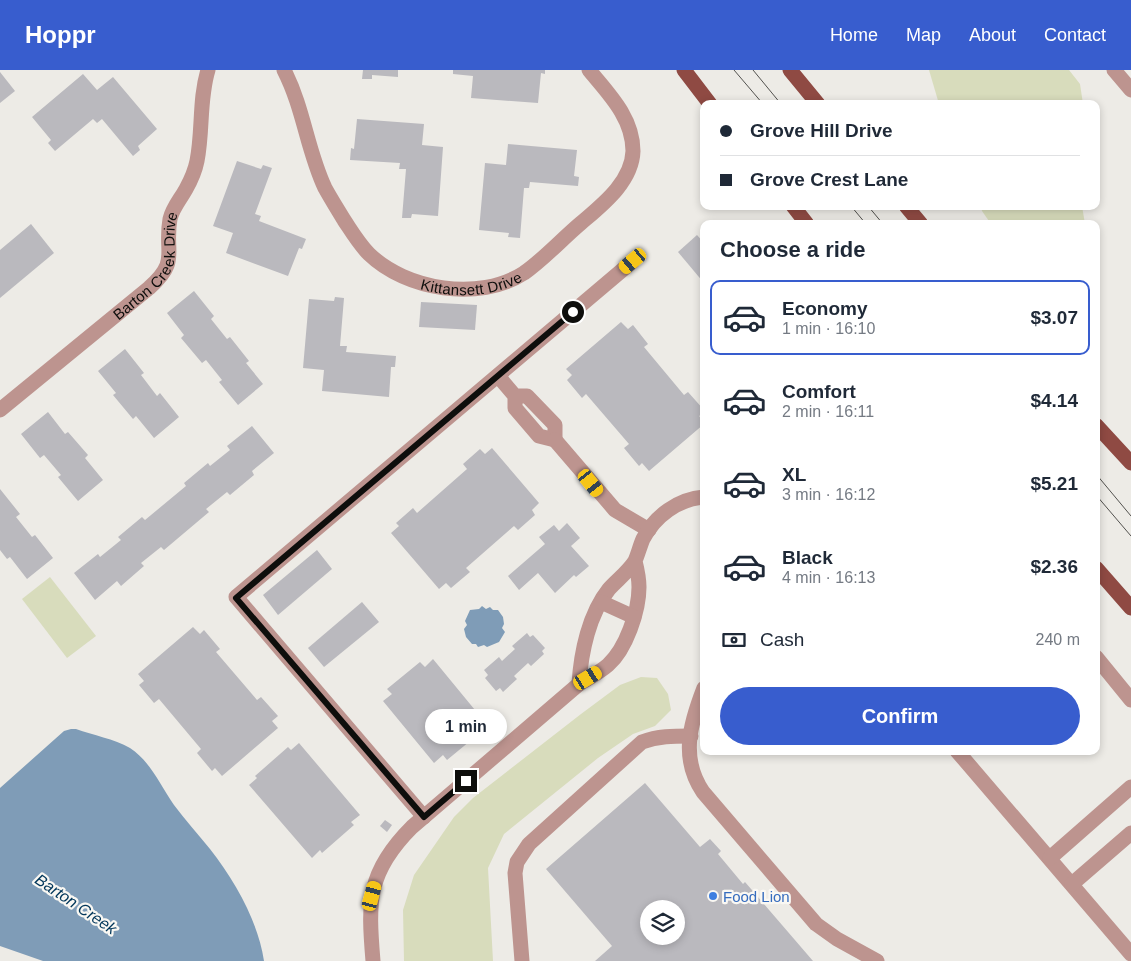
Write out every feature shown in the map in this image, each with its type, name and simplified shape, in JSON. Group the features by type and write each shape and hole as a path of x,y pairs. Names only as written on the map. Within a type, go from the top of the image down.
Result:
{"main road":[{"path":"684,70 707,100"},
{"path":"790,70 815,100"},
{"path":"796,210 804,220"},
{"path":"909,210 918,220"},
{"path":"1100,429 1131,463"},
{"path":"1100,573 1131,608"}],"street":[{"name":"Barton Creek Drive","path":"0,410 161,278 166,270 170,254 170,219 174,208 190,182 197,159 202,96 208,70"},
{"name":"Kittansett Drive","path":"284,70 301,110 325,187 354,235 367,252 395,274 412,282 449,288 476,288 499,284 525,272 602,206 618,188 625,176 633,154 630,130 616,102 589,70"},
{"path":"1114,70 1131,90"},
{"path":"424,817 236,598 633,261"},
{"path":"498,376 515,396 515,408 539,436 555,440 615,510 649,530"},
{"path":"580,684 584,650 593,617 609,589 635,561 639,548 658,519 676,505 687,500 700,498"},
{"path":"373,961 370,908 376,880 390,852 400,839 424,817 580,684 613,660 622,645 634,617 639,586 635,561"},
{"path":"601,602 634,617"},
{"path":"1100,662 1131,700"},
{"path":"700,700 690,736 689,747 694,779 816,924 837,939 877,961"},
{"path":"522,961 515,883 517,862 521,853 642,742 668,736 690,736"},
{"path":"960,755 1131,954"},
{"path":"1050,858 1131,787"},
{"path":"1072,884 1131,834"}],"green space":[{"path":"929,70 1069,70 1080,84 1082,100 938,100"},
{"path":"1083,210 1084,220 988,220 982,211"},
{"path":"50,577 96,636 67,658 22,599"},
{"path":"641,677 657,678 668,694 671,710 655,726 633,734 598,758 504,834 488,868 493,961 404,961 403,910 414,875 454,817 473,798 581,714 620,685"}],"water":[{"path":"482,606 486,609 490,607 493,610 498,610 503,617 504,624 502,628 505,632 499,642 487,647 484,645 478,647 476,644 472,644 466,637 464,629 467,625 465,621 470,610 479,609"},
{"name":"Barton Creek","path":"71,729 124,745 144,760 174,805 228,874 251,916 257,931 264,961 43,961 0,946 0,788 64,731"}],"building":[{"path":"363,70 398,70 398,77 372,75 372,79 362,79"},
{"path":"453,70 545,70 545,74 541,73 538,103 471,98 473,76 453,74"},
{"path":"0,72 15,91 0,103"},
{"path":"83,74 97,90 113,77 157,129 138,146 140,150 133,156 102,119 97,123 93,119 55,151 48,143 51,140 32,117"},
{"path":"357,119 424,124 422,145 443,147 438,216 412,214 411,218 402,218 406,169 399,169 400,163 350,160 351,148 354,149"},
{"path":"508,144 577,150 574,176 579,177 578,186 530,182 529,188 524,188 520,238 508,237 509,233 479,230 485,163 506,165"},
{"path":"237,161 261,169 263,165 272,168 255,214 261,216 259,221 306,239 302,249 299,248 288,276 226,253 233,233 213,226"},
{"path":"31,224 54,253 0,298 0,250"},
{"path":"697,235 700,238 700,278 678,252"},
{"path":"194,291 214,316 211,319 227,339 230,337 249,361 246,363 263,384 238,405 219,382 222,380 206,360 202,363 181,338 184,335 167,313"},
{"path":"335,297 344,298 340,346 347,346 346,352 396,356 395,367 391,367 389,397 322,391 324,370 303,368 309,299 334,301"},
{"path":"421,302 477,305 475,330 419,327"},
{"path":"621,322 628,329 633,325 648,344 644,347 684,395 688,392 700,406 700,427 649,471 642,463 639,466 624,448 629,444 586,394 582,398 567,380 572,375 566,369"},
{"path":"125,349 144,373 141,375 157,396 160,393 179,417 154,438 136,416 133,419 113,395 116,393 98,371"},
{"path":"48,412 65,434 68,432 88,455 85,458 103,480 78,501 58,477 61,475 44,455 40,458 21,434"},
{"path":"252,426 274,453 252,471 254,475 230,495 227,492 206,509 209,512 164,550 161,547 141,563 144,566 121,586 117,581 95,600 74,573 98,554 100,557 121,540 118,537 142,517 145,520 186,486 184,483 208,463 210,466 230,450 227,446"},
{"path":"492,448 539,503 532,510 535,515 518,530 514,526 466,568 470,572 451,588 446,583 439,589 391,533 399,526 396,523 413,508 417,513 467,469 463,464 480,449 485,454"},
{"path":"0,489 20,514 16,517 32,537 35,535 53,558 27,579 10,557 7,559 0,550"},
{"path":"567,523 580,538 571,546 589,566 576,577 574,575 555,593 538,573 519,590 508,576 545,544 539,537 554,525 559,531"},
{"path":"317,550 332,569 278,615 263,595"},
{"path":"362,602 379,622 324,667 308,648"},
{"path":"193,627 200,634 204,630 220,649 216,652 257,700 261,697 278,716 272,721 278,728 222,776 215,768 212,771 197,753 201,749 159,699 154,703 139,685 144,681 138,674"},
{"path":"527,633 530,637 533,635 545,648 542,651 544,654 531,666 528,663 514,676 517,679 503,692 500,688 496,691 485,678 488,675 484,670 499,657 502,661 515,649 512,646"},
{"path":"433,659 484,721 476,727 481,732 447,760 443,755 434,763 383,701 392,694 387,689 420,662 425,667"},
{"path":"299,743 360,815 351,822 354,825 322,853 320,850 312,858 249,785 257,778 255,776 288,747 291,750"},
{"path":"645,783 700,847 710,839 721,851 718,854 743,884 745,882 813,961 595,961 612,946 546,869"},
{"path":"385,820 392,825 387,832 380,826"}],"tram line":[{"path":"734,70 760,100"},
{"path":"753,70 778,100"},
{"path":"854,210 863,220"},
{"path":"871,210 880,220"},
{"path":"1100,479 1131,516"},
{"path":"1100,500 1131,536"}],"place":[{"name":"Food Lion","path":"713,896"}],"route":[{"path":"466,781 424,817 236,598 573,312"}]}
